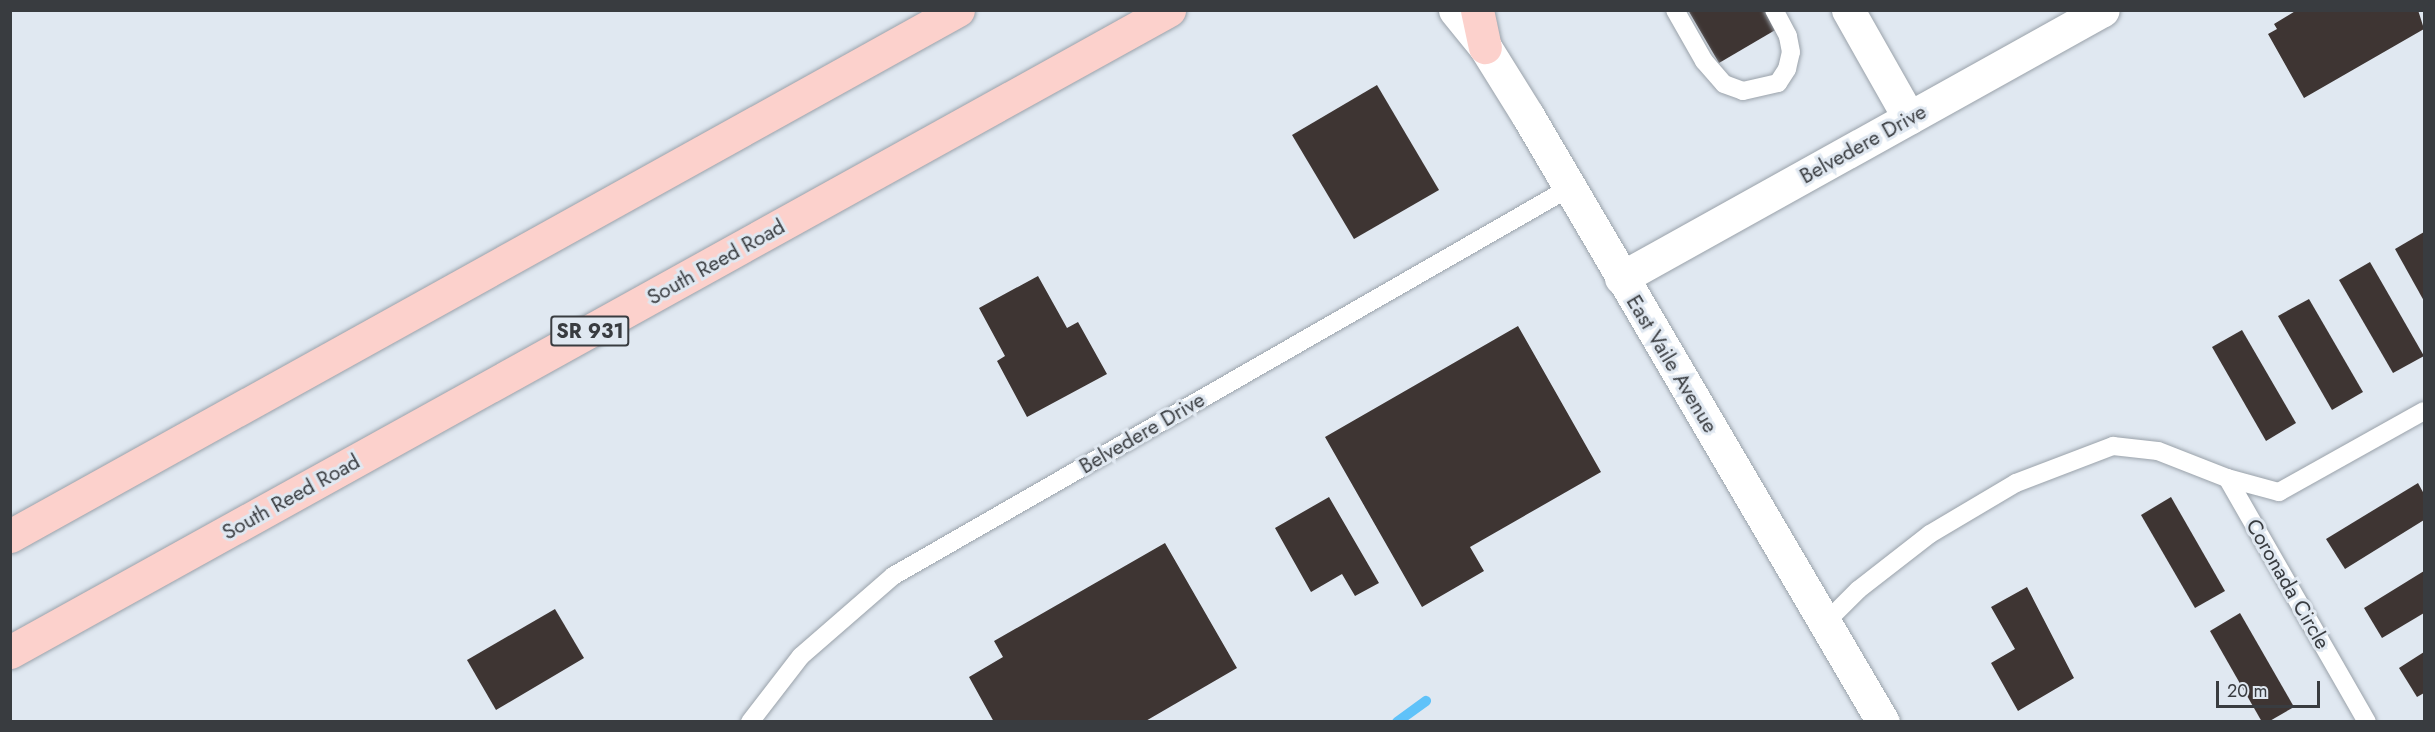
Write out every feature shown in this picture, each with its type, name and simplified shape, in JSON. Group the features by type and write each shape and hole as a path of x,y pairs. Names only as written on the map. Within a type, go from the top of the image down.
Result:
{"main road":[{"path":"10,536 958,10"},
{"name":"South Reed Road","path":"10,652 1169,10"},
{"path":"1477,10 1485,47"}],"street":[{"name":"East Vaile Avenue","path":"1455,10 1485,47 1883,722"},
{"path":"1848,10 1909,118"},
{"name":"Belvedere Drive","path":"1621,278 2103,10"}],"lane":[{"path":"1675,10 1704,61 1724,84 1743,91 1778,83 1787,69 1791,52 1788,36 1773,10"},
{"name":"Belvedere Drive","path":"750,722 801,656 893,576 1569,188"},
{"name":"Coronada Circle","path":"1825,623 1858,590 1930,534 2016,483 2113,446 2158,451 2227,478 2279,492 2424,411"},
{"name":"Coronada Circle","path":"2227,478 2367,722"}],"building":[{"path":"1688,10 1766,10 1777,29 1719,63"},
{"path":"2297,10 2418,10 2424,29 2304,98 2268,34 2277,29 2274,24"},
{"path":"1377,85 1439,190 1354,239 1292,135"},
{"path":"2424,232 2424,301 2395,249"},
{"path":"2370,262 2424,356 2393,373 2339,280"},
{"path":"1038,276 1067,328 1078,322 1107,374 1027,417 997,361 1005,356 979,308"},
{"path":"2309,299 2363,392 2332,410 2278,316"},
{"path":"1518,326 1601,472 1470,547 1484,571 1422,607 1325,437"},
{"path":"2242,330 2296,423 2266,441 2212,347"},
{"path":"2418,483 2424,494 2424,520 2345,569 2326,539"},
{"path":"1329,497 1379,583 1355,596 1342,574 1311,592 1275,528"},
{"path":"2171,497 2225,591 2195,608 2141,515"},
{"path":"1165,543 1237,668 1144,722 994,722 969,677 1003,657 994,641"},
{"path":"2424,571 2424,613 2382,638 2364,608"},
{"path":"2027,587 2074,678 2018,711 1991,663 2015,649 1991,607"},
{"path":"555,609 584,658 496,710 467,660"},
{"path":"2240,613 2294,707 2268,722 2262,722 2210,631"},
{"path":"2424,652 2424,693 2417,697 2399,668"}],"waterway":[{"path":"1397,722 1426,701"}]}
